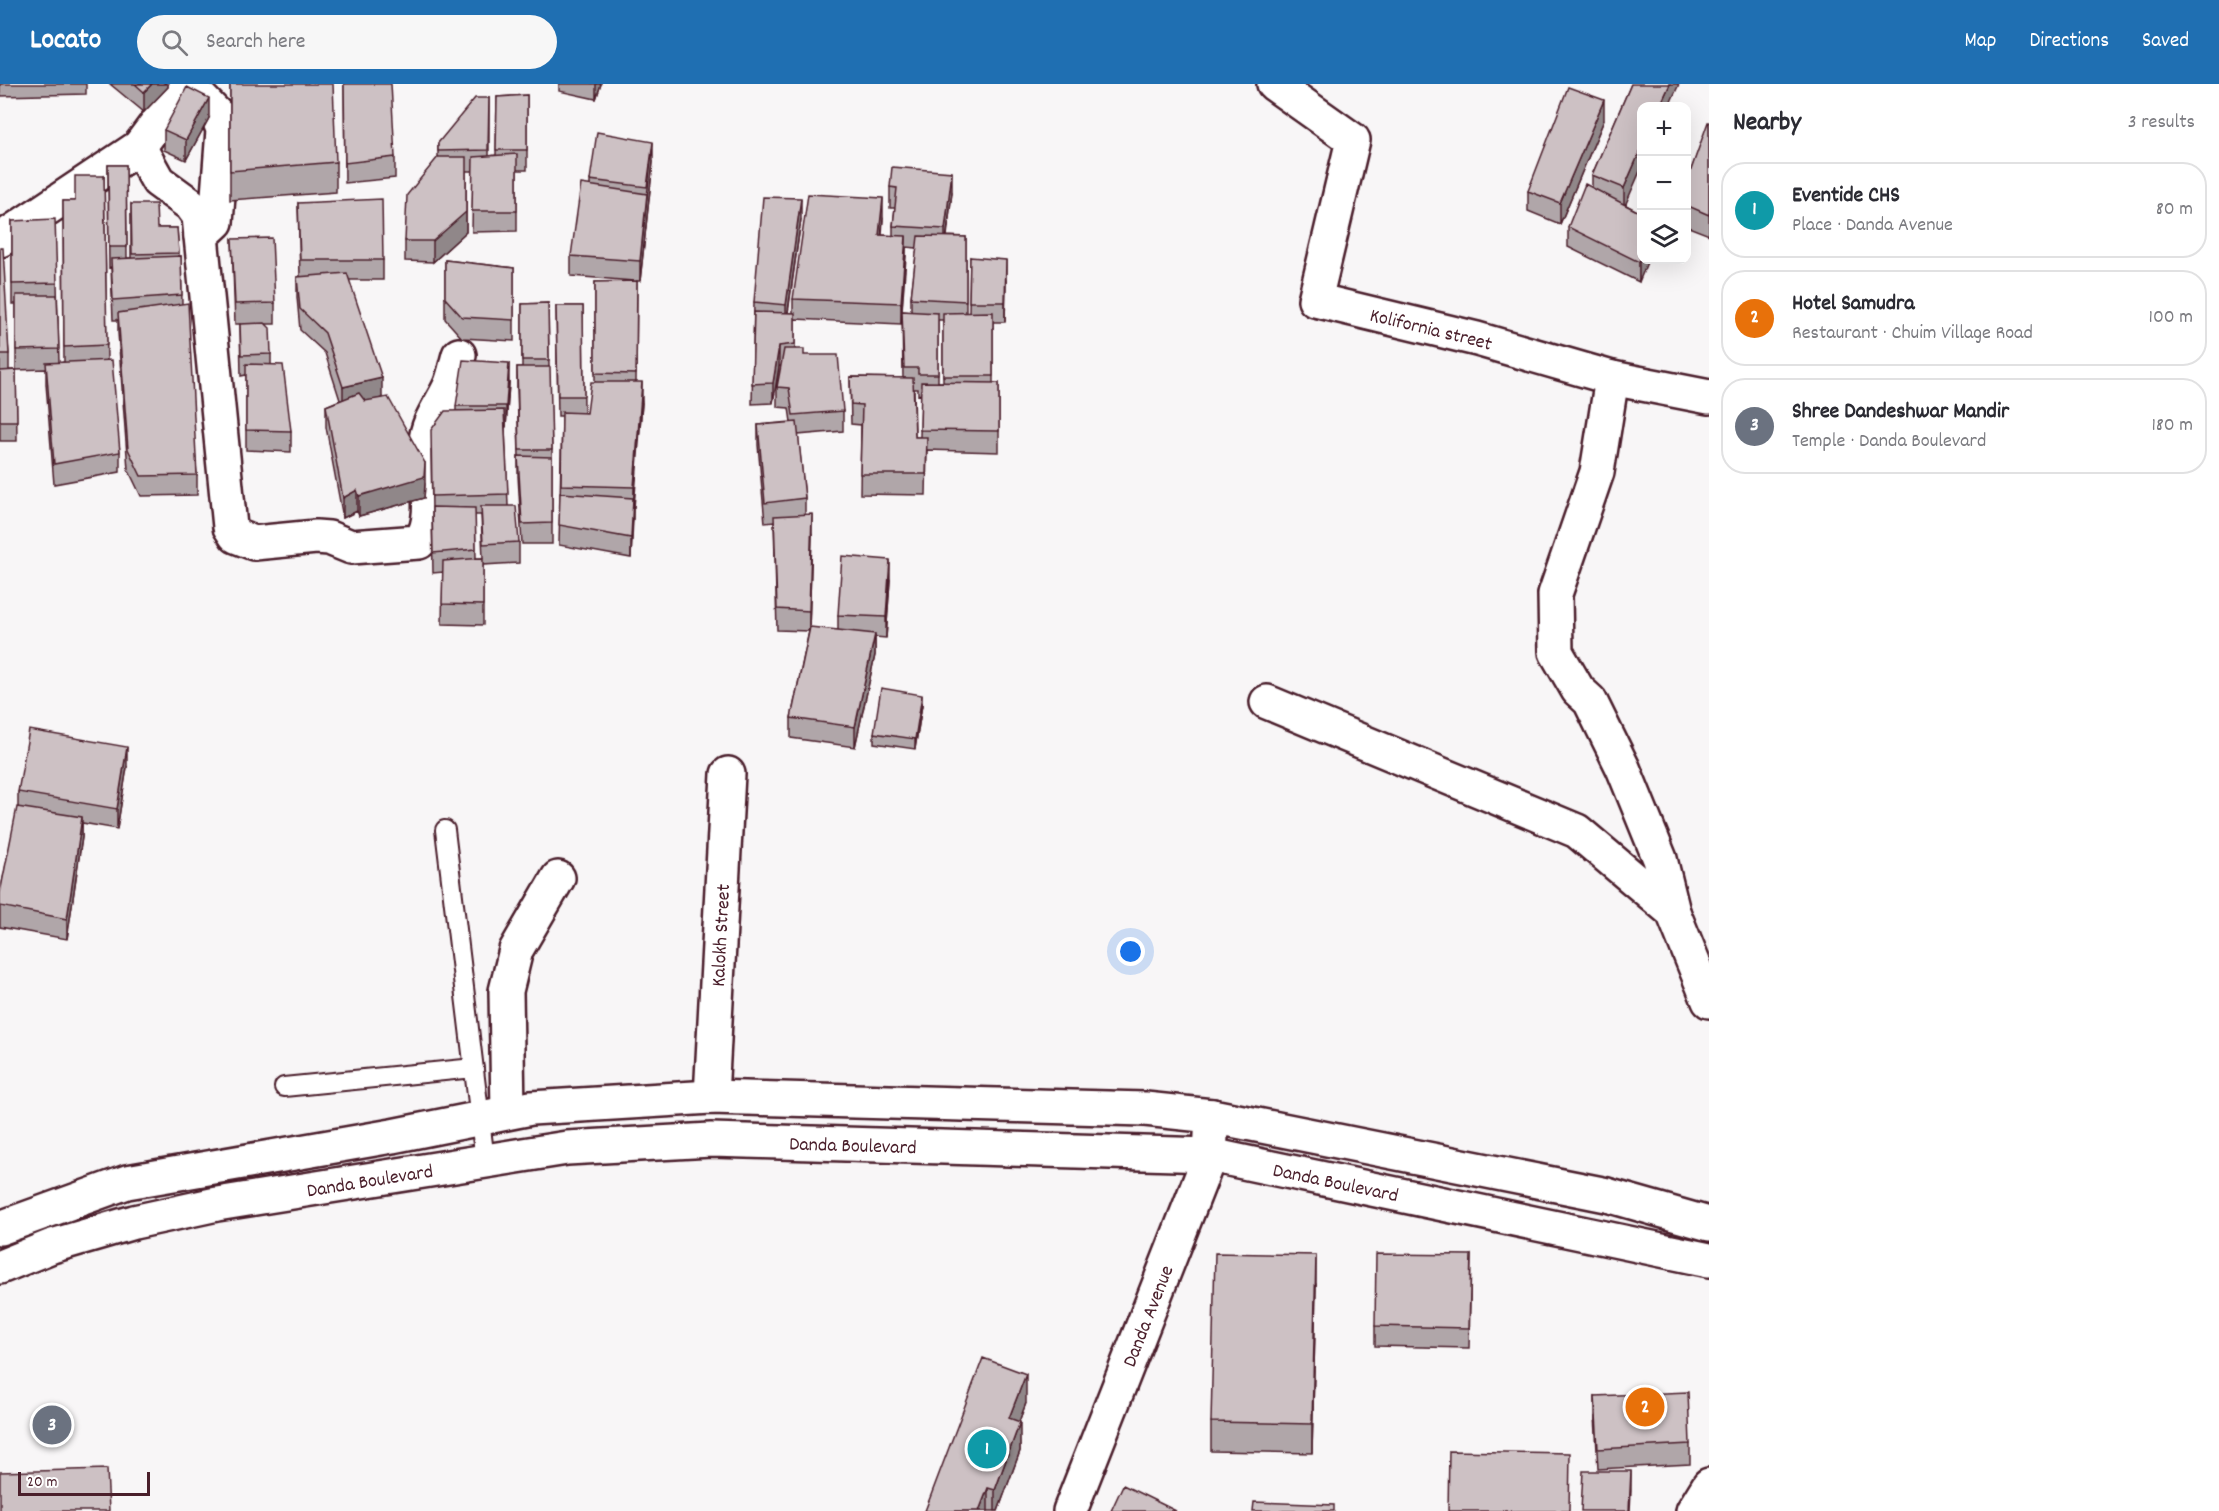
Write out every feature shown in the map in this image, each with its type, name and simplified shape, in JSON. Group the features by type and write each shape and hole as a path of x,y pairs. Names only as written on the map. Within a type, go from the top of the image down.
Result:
{"street":[{"path":"0,240 138,147 186,84 222,123 216,222 201,236"},
{"name":"Kolifornia street","path":"1274,84 1353,140 1315,300 1477,339 1612,378 1709,397"},
{"path":"138,147 158,181 196,209 201,236 230,527 236,536 254,543 316,537 329,538 351,547 419,542 427,528 426,442 429,428 451,384 459,355"},
{"path":"1612,378 1597,472 1555,594 1556,652 1578,690 1590,701 1623,768 1660,859 1673,912 1709,1001"},
{"path":"1268,702 1577,831 1673,912"},
{"name":"Kalokh Street","path":"711,1140 711,1097 728,774"},
{"path":"494,1115 507,991 516,950 558,878"},
{"path":"0,1228 127,1182 392,1136 531,1108 711,1097 1145,1109 1212,1116 1607,1195 1709,1224"},
{"path":"880,1102 880,1145"},
{"name":"Danda Avenue","path":"1070,1511 1210,1155 1212,1116"},
{"path":"392,1136 400,1175"},
{"name":"Danda Boulevard","path":"0,1267 52,1246 134,1222 217,1204 567,1148 711,1140 1210,1155 1709,1260"},
{"path":"1426,1200 1433,1160"},
{"path":"127,1182 134,1222"},
{"path":"1693,1511 1709,1485"}],"lane":[{"path":"445,830 474,1068 494,1115 485,1161"},
{"path":"284,1087 474,1068"}],"building":[{"path":"135,84 152,84 144,92"},
{"path":"230,84 333,84 336,162 230,171"},
{"path":"344,84 391,84 395,157 345,163"},
{"path":"1631,84 1670,84 1662,102 1637,102 1637,158 1624,188 1592,175"},
{"path":"187,87 209,98 186,140 164,130"},
{"path":"1568,87 1604,100 1560,203 1528,191"},
{"path":"527,95 527,150 496,150 497,97"},
{"path":"475,98 489,98 488,150 438,151 438,143"},
{"path":"1709,122 1709,215 1691,207 1691,170"},
{"path":"597,132 653,142 647,187 590,180"},
{"path":"517,154 517,211 472,211 473,157"},
{"path":"438,157 466,157 466,212 433,241 405,241 407,195"},
{"path":"108,165 126,165 127,247 109,247"},
{"path":"892,167 952,172 945,229 893,226 897,188 890,187"},
{"path":"75,176 104,176 107,345 64,347 63,201 75,201"},
{"path":"581,184 647,194 640,261 571,256"},
{"path":"1585,184 1637,211 1637,261 1568,227"},
{"path":"808,194 883,198 879,235 906,236 901,303 793,299"},
{"path":"763,197 801,198 786,305 754,302"},
{"path":"382,199 383,260 300,260 298,203"},
{"path":"131,204 156,204 157,228 177,228 179,253 132,254"},
{"path":"55,219 57,283 12,284 12,221"},
{"path":"918,236 966,237 966,301 911,298"},
{"path":"272,238 275,303 235,304 232,239"},
{"path":"0,248 3,248 9,354 0,354"},
{"path":"181,256 182,295 113,300 111,259"},
{"path":"970,257 1006,260 1005,302 969,302"},
{"path":"445,260 514,268 514,320 462,317 445,298"},
{"path":"347,273 382,378 343,387 325,333 300,309 297,277"},
{"path":"637,281 636,374 595,373 595,282"},
{"path":"16,295 57,295 59,349 16,350"},
{"path":"188,303 197,475 141,476 128,449 118,313"},
{"path":"548,303 549,360 522,360 522,304"},
{"path":"556,306 583,306 584,396 558,396"},
{"path":"902,311 938,313 938,374 918,374 918,368 904,368"},
{"path":"754,312 795,313 795,344 779,346 773,383 752,384"},
{"path":"993,312 993,376 943,376 943,313"},
{"path":"265,323 270,328 271,354 241,355 240,324"},
{"path":"784,349 804,349 804,355 838,355 843,411 793,415 789,388 777,387"},
{"path":"112,360 120,452 54,464 46,363"},
{"path":"463,360 509,363 506,406 456,406"},
{"path":"246,364 283,365 291,431 246,430"},
{"path":"517,367 550,367 552,450 519,450"},
{"path":"16,370 17,421 0,421 0,371"},
{"path":"850,377 913,378 915,437 927,437 926,474 860,474 862,405 851,404"},
{"path":"591,382 642,382 634,487 561,485 562,412 587,413"},
{"path":"921,382 999,383 999,431 920,430"},
{"path":"359,393 365,401 388,397 425,463 424,477 359,496 357,490 343,498 326,406"},
{"path":"504,410 508,494 432,496 431,430 445,411"},
{"path":"797,422 805,498 765,503 758,425"},
{"path":"518,456 552,457 552,523 522,524"},
{"path":"560,493 633,498 631,538 559,525"},
{"path":"481,506 516,506 519,542 483,544"},
{"path":"432,507 475,508 476,549 433,553"},
{"path":"812,514 809,611 777,609 774,516"},
{"path":"842,556 890,560 886,617 838,615"},
{"path":"483,558 483,605 442,604 443,561"},
{"path":"810,627 875,634 855,727 791,718"},
{"path":"881,688 922,695 915,739 874,733"},
{"path":"29,730 127,747 117,809 18,792"},
{"path":"17,807 82,817 67,919 0,906 0,893"},
{"path":"1215,1253 1316,1255 1312,1424 1211,1422"},
{"path":"1376,1254 1471,1255 1469,1328 1375,1326"},
{"path":"983,1358 1026,1374 1009,1418 1020,1422 995,1490 988,1488 979,1511 925,1511"},
{"path":"1688,1392 1690,1444 1598,1449 1595,1396"},
{"path":"1449,1451 1570,1453 1569,1511 1448,1511"},
{"path":"107,1469 109,1511 0,1511 0,1472"},
{"path":"1583,1471 1631,1471 1629,1511 1581,1511"},
{"path":"1123,1485 1176,1511 1111,1511"},
{"path":"1254,1502 1334,1505 1334,1511 1253,1511"}],"place":[{"name":"Hotel Samudra","path":"1645,1407"},
{"name":"Shree Dandeshwar Mandir","path":"52,1425"},
{"name":"Eventide CHS","path":"987,1449"}]}
